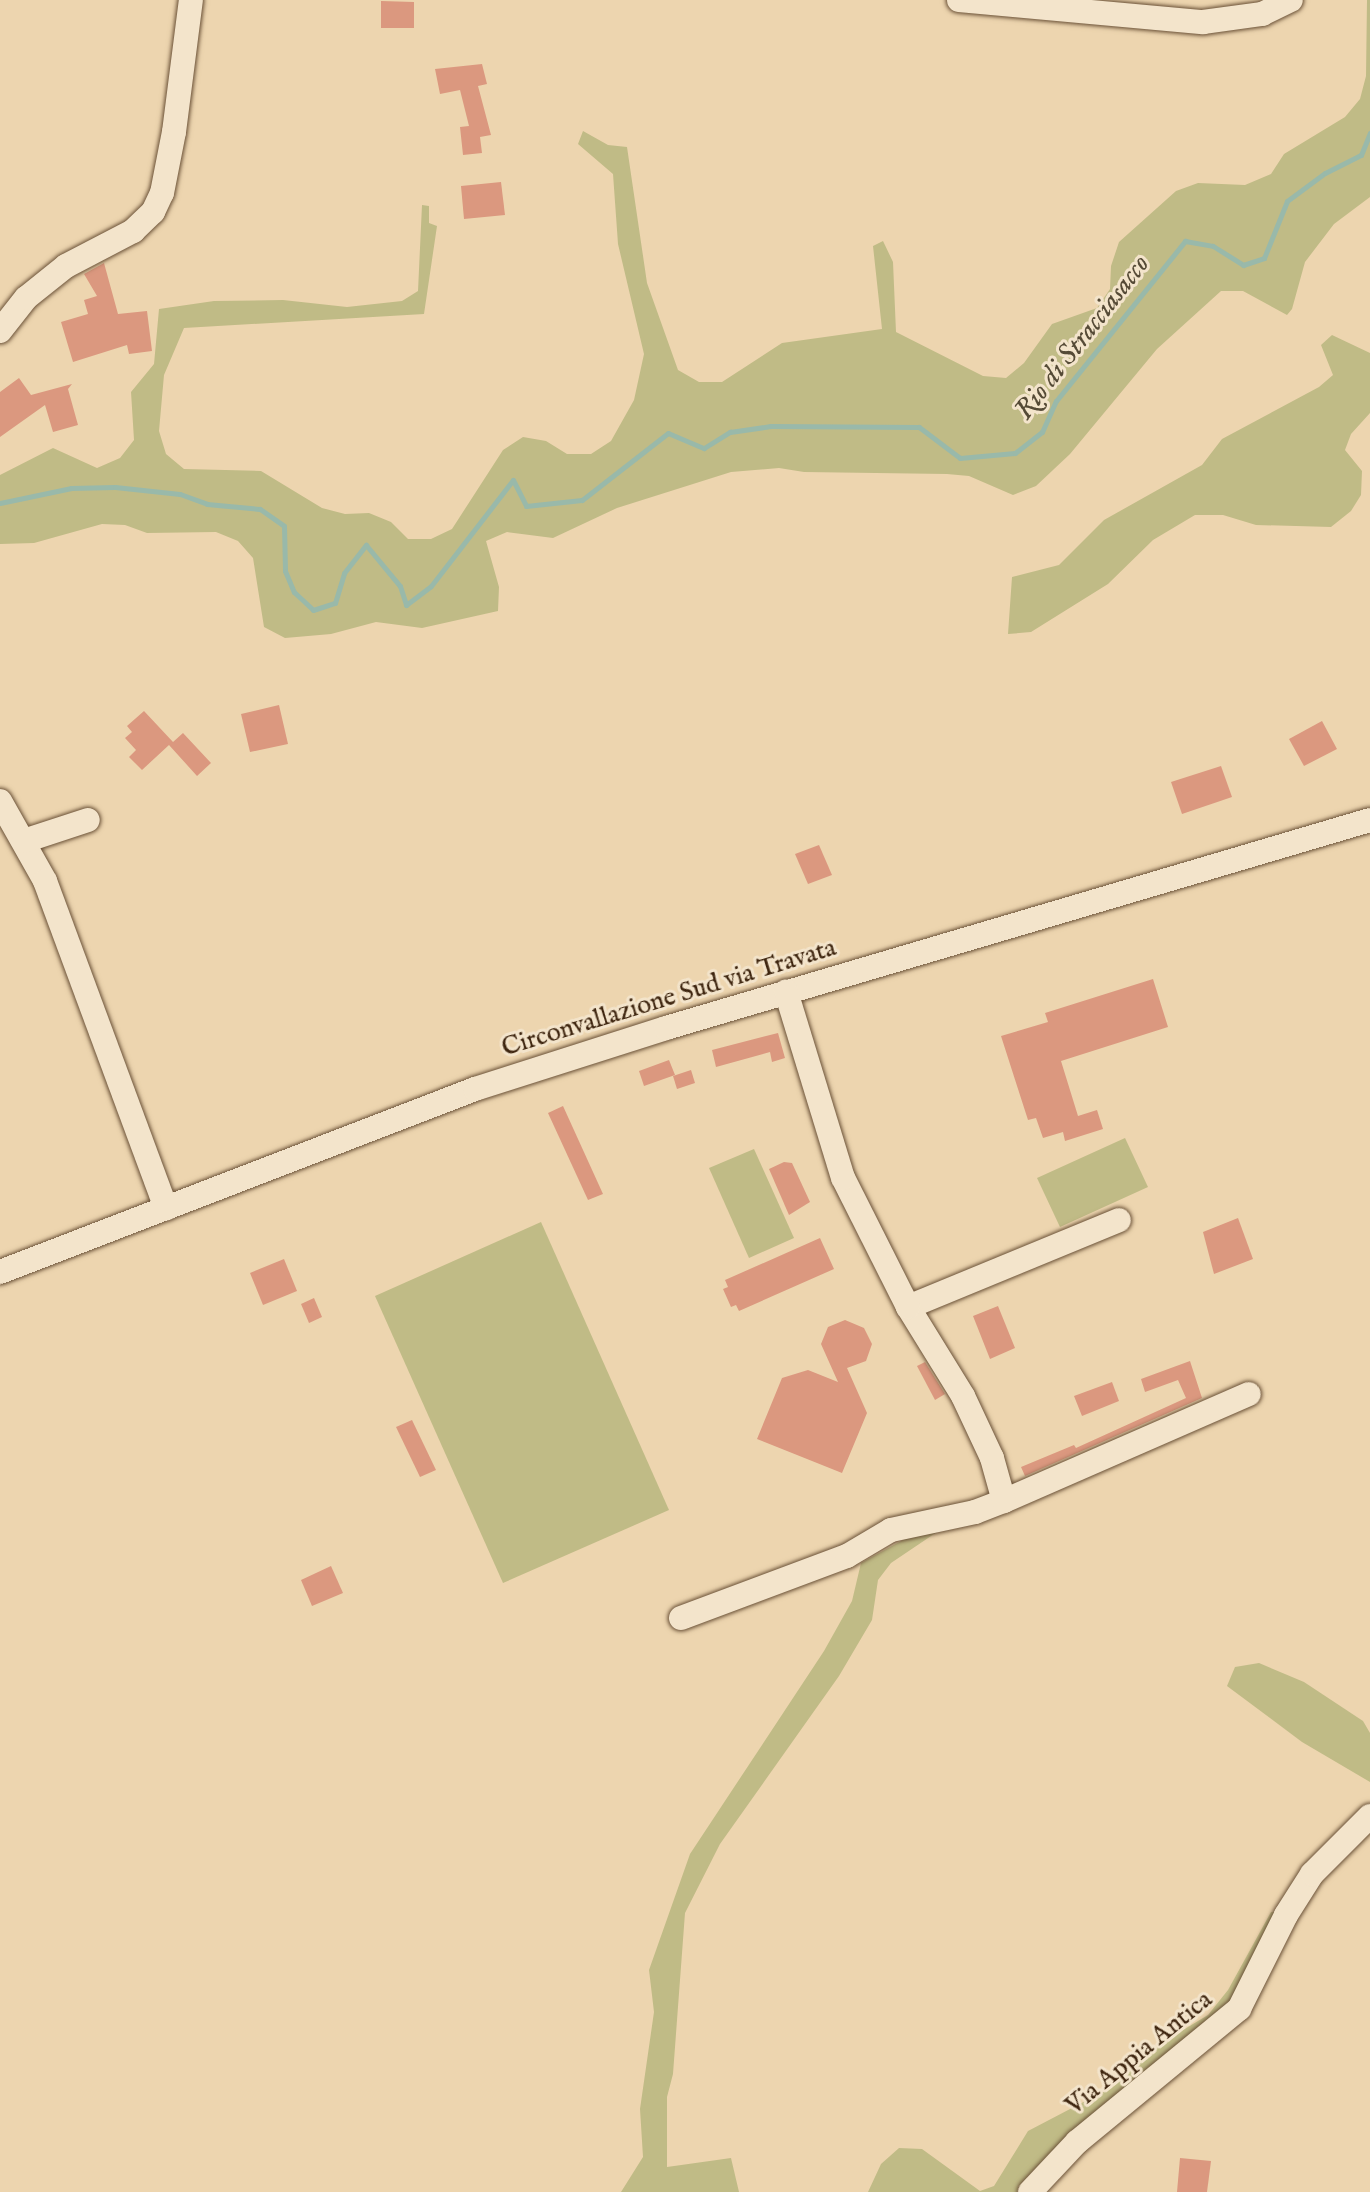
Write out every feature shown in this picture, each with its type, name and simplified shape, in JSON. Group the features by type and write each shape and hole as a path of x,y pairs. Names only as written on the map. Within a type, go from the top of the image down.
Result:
{"street":[{"path":"0,331 26,299 66,266 133,231 153,212 162,193 174,132 191,0"},
{"path":"959,0 1203,22 1262,14 1291,0"},
{"path":"0,800 45,881 166,1208"},
{"path":"24,841 88,820"},
{"name":"Circonvallazione Sud via Travata","path":"0,1272 475,1089 786,992 1370,820"},
{"path":"786,992 843,1178 908,1307 963,1396 992,1458 1004,1501"},
{"path":"908,1307 1119,1220"},
{"path":"681,1618 847,1556 891,1530 975,1512 1004,1501 1249,1394"},
{"name":"Via Appia Antica","path":"1030,2192 1077,2142 1239,2009 1286,1915 1312,1874 1370,1816"}],"shaded area":[{"path":"1367,0 1370,0 1370,197 1334,224 1305,262 1292,309 1287,315 1243,291 1221,291 1157,349 1070,454 1036,486 1013,495 969,476 947,474 804,472 779,468 731,472 617,508 553,538 507,532 486,541 499,587 498,611 422,628 376,622 331,634 285,638 264,627 253,558 238,541 216,532 147,533 125,525 102,524 34,543 0,544 0,475 53,448 97,468 120,458 134,440 131,392 154,364 159,309 214,301 283,300 347,307 402,301 418,291 422,205 429,206 429,223 437,226 424,314 184,328 164,375 159,431 166,454 184,469 261,471 322,508 345,514 369,513 391,522 408,539 431,539 452,529 503,450 523,437 546,441 567,454 591,454 611,441 634,400 644,354 618,244 613,174 578,144 583,131 608,145 627,147 647,283 678,370 699,382 722,382 782,343 882,329 873,246 883,241 893,262 896,332 983,376 1006,378 1024,363 1052,324 1097,308 1110,289 1111,266 1119,242 1176,191 1198,183 1245,185 1271,174 1284,154 1345,117 1360,99 1366,76"},
{"path":"1332,335 1370,353 1370,413 1351,434 1345,450 1362,471 1361,495 1351,511 1331,527 1256,525 1223,515 1195,515 1153,540 1108,584 1031,632 1008,634 1012,577 1059,565 1104,520 1202,465 1222,439 1319,387 1333,375 1321,345"},
{"path":"1125,1138 1148,1187 1060,1227 1037,1178"},
{"path":"754,1149 794,1238 749,1258 709,1168"},
{"path":"541,1222 669,1510 503,1583 375,1296"},
{"path":"937,1532 891,1563 878,1580 872,1620 839,1676 720,1844 685,1913 673,2074 667,2097 667,2167 731,2158 739,2192 621,2192 643,2157 640,2109 654,2012 649,1970 690,1854 824,1651 852,1601 861,1563 912,1535"},
{"path":"1259,1663 1304,1682 1363,1721 1370,1733 1370,1782 1302,1742 1227,1686 1235,1667"},
{"path":"1271,1912 1281,1913 1234,2003 1024,2192 868,2192 881,2164 899,2148 922,2149 980,2191 994,2186 1028,2131 1114,2086 1148,2051 1208,2015 1228,1990"}],"building":[{"path":"381,1 414,2 414,28 381,28"},
{"path":"482,64 487,84 478,86 491,135 480,137 482,153 463,155 460,127 469,126 460,90 440,94 435,69"},
{"path":"501,182 505,215 464,219 461,186"},
{"path":"104,263 118,314 147,311 152,351 129,354 127,345 73,362 61,322 88,314 84,300 97,296 84,274"},
{"path":"19,378 31,395 72,384 68,389 78,425 53,432 45,405 0,437 0,392"},
{"path":"279,705 288,744 250,752 241,714"},
{"path":"144,711 173,742 183,733 211,763 197,776 169,745 142,770 129,757 136,750 125,738 132,732 127,726"},
{"path":"1322,721 1337,749 1304,766 1289,739"},
{"path":"1221,766 1232,797 1182,814 1171,782"},
{"path":"819,845 832,875 808,884 795,854"},
{"path":"1153,979 1168,1027 1061,1061 1078,1116 1097,1110 1103,1129 1065,1141 1063,1132 1043,1138 1036,1118 1028,1120 1001,1036 1048,1022 1045,1013"},
{"path":"778,1033 785,1058 772,1062 770,1052 716,1067 712,1050"},
{"path":"669,1060 675,1075 644,1086 639,1071"},
{"path":"691,1070 695,1083 677,1089 673,1076"},
{"path":"563,1106 603,1194 588,1200 548,1113"},
{"path":"784,1162 792,1163 810,1202 789,1215 769,1169"},
{"path":"1238,1218 1253,1259 1214,1274 1203,1232"},
{"path":"820,1238 834,1269 739,1311 736,1305 731,1307 723,1289 728,1287 725,1280"},
{"path":"284,1259 297,1291 263,1305 250,1273"},
{"path":"314,1298 322,1317 309,1323 301,1304"},
{"path":"998,1306 1015,1348 990,1359 973,1316"},
{"path":"845,1320 864,1328 872,1344 866,1361 847,1368 867,1413 842,1473 757,1439 782,1378 808,1370 838,1382 821,1344 828,1327"},
{"path":"1190,1361 1202,1398 1025,1476 1021,1467 1074,1445 1076,1448 1186,1398 1178,1380 1145,1392 1141,1379"},
{"path":"925,1362 945,1394 935,1400 917,1366"},
{"path":"1112,1382 1119,1401 1082,1416 1074,1396"},
{"path":"412,1420 436,1470 420,1477 396,1427"},
{"path":"331,1566 343,1593 312,1606 301,1580"},
{"path":"1180,2158 1211,2161 1207,2192 1177,2192"}],"waterway":[{"name":"Rio di Stracciasacco","path":"0,503 71,488 115,487 180,494 207,504 260,509 284,526 285,571 294,592 313,610 335,603 344,573 366,545 400,586 406,605 431,586 513,480 526,506 582,500 668,433 704,448 730,432 771,426 919,427 960,458 1015,453 1042,432 1056,401 1185,241 1213,246 1243,265 1264,258 1287,201 1325,173 1361,155 1370,133"}]}
